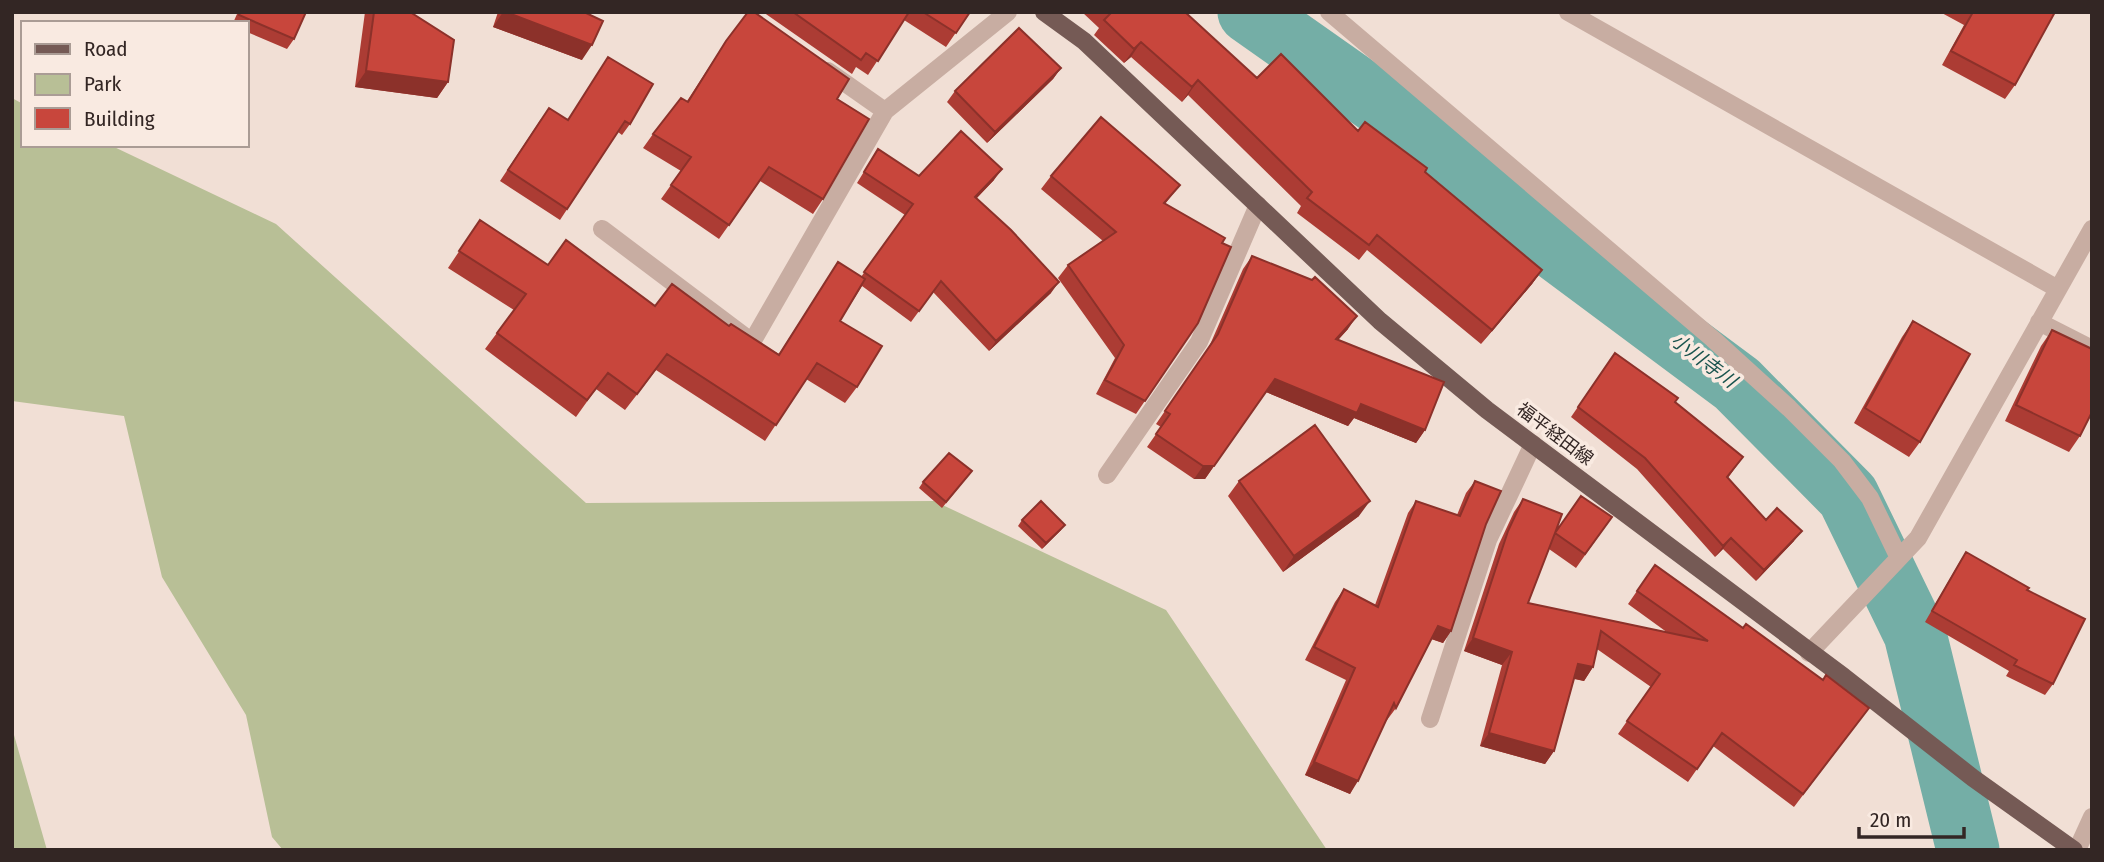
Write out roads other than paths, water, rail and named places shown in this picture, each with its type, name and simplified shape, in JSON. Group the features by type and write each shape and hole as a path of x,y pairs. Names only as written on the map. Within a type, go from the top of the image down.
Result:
{"main road":[{"name":"福平経田線","path":"1044,12 1084,41 1380,321 1487,410 1844,677 1973,778 2075,850"}],"street":[{"path":"603,229 752,342 885,111 1008,12"},
{"path":"1329,12 1713,339 1789,408 1842,461 1870,498 1899,558"},
{"path":"1568,12 2058,289"},
{"path":"808,58 885,111"},
{"path":"1107,475 1199,342 1258,205"},
{"path":"1809,653 1918,538 2092,229"},
{"path":"2039,322 2092,349"},
{"path":"1430,719 1488,540 1533,444"},
{"path":"2075,850 2092,817"}],"waterway":[{"name":"小川寺川","path":"1249,12 1404,121 1542,239 1737,384 1848,496 1915,634 1968,850"}]}
